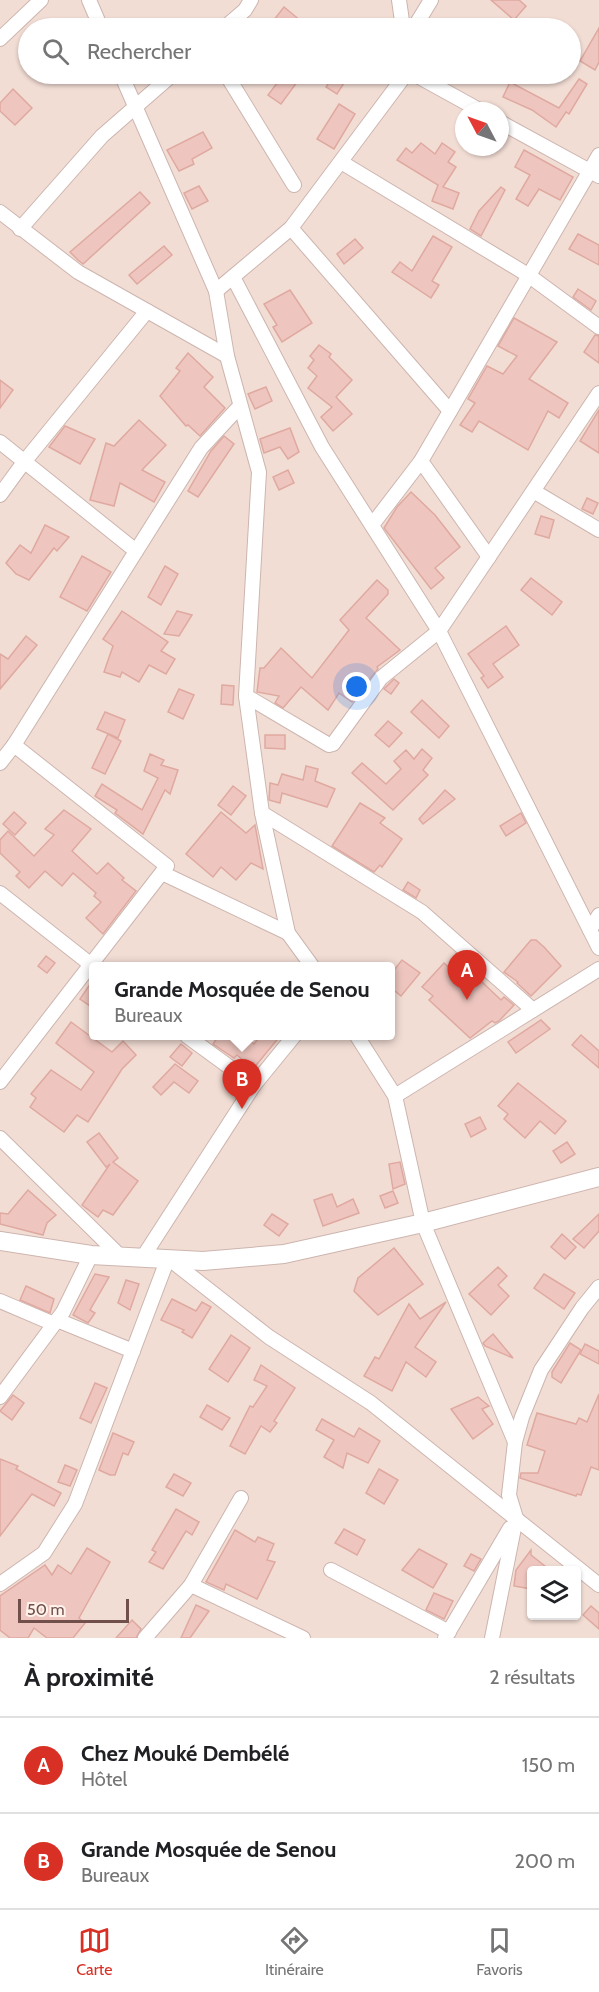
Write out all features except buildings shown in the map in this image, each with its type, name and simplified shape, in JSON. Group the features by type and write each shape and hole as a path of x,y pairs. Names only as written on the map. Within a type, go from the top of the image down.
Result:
{"street":[{"path":"22,18 41,0"},
{"path":"89,0 97,18"},
{"path":"236,18 245,10 251,0"},
{"path":"399,0 401,18"},
{"path":"420,18 431,0"},
{"path":"0,38 18,21"},
{"path":"125,84 216,291 227,356 259,472 246,696 262,813 288,933 309,962"},
{"path":"20,229 102,136 161,84"},
{"path":"232,84 294,185"},
{"path":"216,291 291,228 398,84"},
{"path":"432,84 465,102"},
{"path":"509,127 594,174"},
{"path":"372,525 421,461 528,275 594,174 599,155"},
{"path":"340,162 528,275 599,327"},
{"path":"0,213 78,272 227,356"},
{"path":"291,228 450,411"},
{"path":"232,277 322,447 439,631 599,948"},
{"path":"0,495 24,462 147,311"},
{"path":"246,696 329,745 333,744 381,678 439,631 535,492 599,393"},
{"path":"95,962 167,867 6,752 201,448 240,406"},
{"path":"0,442 136,551"},
{"path":"421,461 489,557"},
{"path":"535,492 599,530"},
{"path":"262,813 422,912 533,1010"},
{"path":"162,873 288,933"},
{"path":"0,893 89,964"},
{"path":"590,930 599,915"},
{"path":"395,1096 599,969"},
{"path":"0,1082 89,970"},
{"path":"194,1040 254,1084"},
{"path":"143,1257 254,1084 290,1040"},
{"path":"360,1040 395,1096 423,1223 515,1442"},
{"path":"0,1138 120,1256"},
{"path":"0,1242 91,1255 203,1261 284,1254 423,1223 599,1177"},
{"path":"0,1397 56,1322 91,1255"},
{"path":"0,1584 44,1552 75,1504 168,1258"},
{"path":"168,1258 269,1337 371,1404 599,1585"},
{"path":"492,1638 516,1518 509,1495 515,1442 541,1370 599,1287"},
{"path":"0,1301 133,1352"},
{"path":"145,1638 191,1585 241,1498"},
{"path":"332,1570 447,1635 516,1518"},
{"path":"191,1585 303,1638"}],"shaded area":[{"path":"0,0 599,0 599,1638 0,1638"}],"place":[{"name":"Chez Mouké Dembélé","path":"467,1000"},
{"name":"Grande Mosquée de Senou","path":"242,1109"}]}
